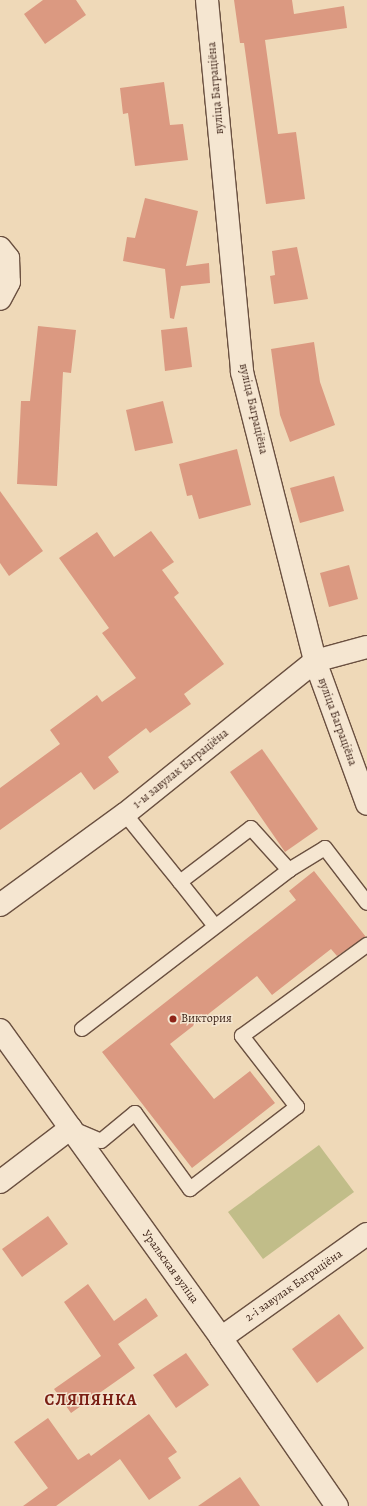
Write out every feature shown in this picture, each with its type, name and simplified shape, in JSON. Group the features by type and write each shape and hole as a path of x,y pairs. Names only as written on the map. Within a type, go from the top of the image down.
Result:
{"street":[{"name":"вуліца Баграціёна","path":"208,0 242,372 315,661 367,804"},
{"path":"0,248 8,258 9,282 0,299"},
{"name":"1-ы завулак Баграціёна","path":"0,905 125,814 315,661 367,647"},
{"name":"Уральская вуліца","path":"0,1030 221,1338 337,1506"},
{"path":"0,1182 71,1128"},
{"name":"2-і завулак Баграціёна","path":"221,1338 367,1234"}],"lane":[{"path":"125,814 215,926"},
{"path":"180,882 251,828 289,870"},
{"path":"82,1029 289,870 325,848 367,903"},
{"path":"71,1128 101,1141 135,1113 190,1189 297,1107 242,1036 367,945"}],"shaded area":[{"path":"319,1145 354,1192 263,1259 228,1212"}],"building":[{"path":"43,0 76,0 86,15 45,44 24,14"},
{"path":"234,0 292,0 294,14 344,6 347,28 265,40 278,134 296,132 305,199 266,204 244,43 240,43"},
{"path":"164,82 170,125 183,124 188,160 135,166 128,113 123,114 120,88"},
{"path":"145,198 198,211 186,266 209,263 210,283 181,286 174,319 170,318 165,269 123,261 127,237 135,238"},
{"path":"297,247 308,299 274,304 270,276 275,275 272,251"},
{"path":"38,326 76,330 71,373 63,372 57,486 17,484 21,401 30,401"},
{"path":"187,327 192,367 165,371 161,330"},
{"path":"314,342 320,382 335,425 290,442 280,415 271,349"},
{"path":"163,401 173,443 135,451 126,410"},
{"path":"237,449 251,505 199,519 192,495 187,496 179,464"},
{"path":"334,476 344,511 300,523 290,488"},
{"path":"0,491 43,551 9,576 0,563"},
{"path":"151,531 174,562 162,570 179,593 174,597 224,664 184,694 191,704 150,733 146,728 108,757 119,772 94,790 81,772 0,830 0,788 60,744 50,730 97,695 102,702 136,678 102,633 109,628 59,558 97,532 114,557"},
{"path":"349,565 358,599 329,607 320,573"},
{"path":"262,749 318,829 285,852 230,772"},
{"name":"Виктория","path":"314,871 366,937 337,956 331,949 272,995 257,976 170,1044 214,1099 250,1071 275,1103 192,1168 102,1052 296,900 289,891"},
{"path":"48,1216 68,1244 22,1277 2,1249"},
{"path":"88,1284 114,1321 146,1298 158,1316 118,1344 135,1368 71,1413 54,1389 101,1356 64,1302"},
{"path":"339,1314 364,1348 317,1383 292,1349"},
{"path":"186,1353 209,1385 176,1408 153,1375"},
{"path":"149,1414 177,1452 168,1458 181,1478 149,1500 120,1459 56,1506 23,1506 48,1488 14,1442 48,1418 78,1460 89,1453 91,1456"},
{"path":"240,1477 260,1506 198,1506"}],"place":[{"name":"Виктория","path":"173,1019"}],"district":[{"name":"СЛЯПЯНКА","path":"91,1400"}]}
